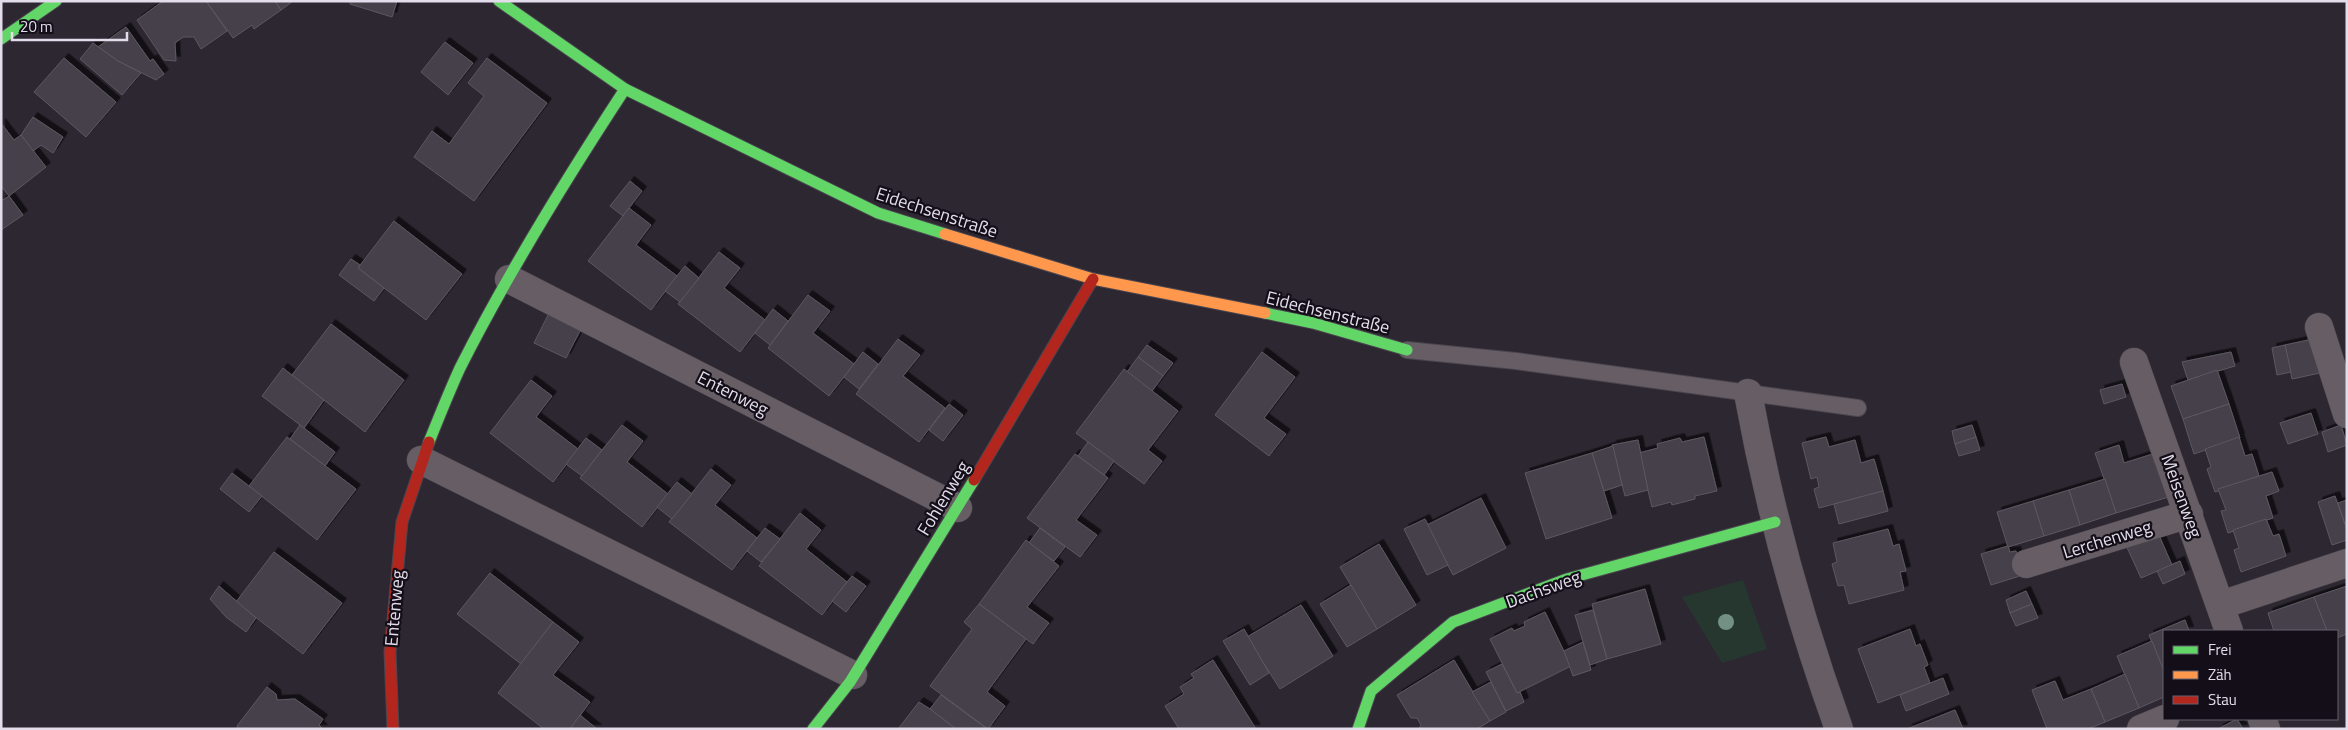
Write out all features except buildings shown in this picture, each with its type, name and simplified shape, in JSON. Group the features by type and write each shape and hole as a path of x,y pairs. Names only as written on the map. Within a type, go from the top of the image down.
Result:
{"street":[{"path":"1,39 56,1"},
{"name":"Eidechsenstraße","path":"499,1 625,89 878,213 1093,279 1314,323 1407,350"},
{"name":"Entenweg","path":"393,729 390,652 402,522 420,460 460,370 509,279 563,183 625,89"},
{"name":"Entenweg","path":"509,279 958,508"},
{"name":"Fohlenweg","path":"813,729 826,716 958,508 1093,279"},
{"path":"2319,327 2347,414"},
{"name":"Meisenweg","path":"2134,362 2229,630"},
{"path":"1748,393 1775,522 1809,646 1838,729"},
{"path":"420,460 853,674"},
{"name":"Lerchenweg","path":"2026,564 2189,514"},
{"name":"Dachsweg","path":"1358,729 1371,691 1454,622 1567,580 1775,522"},
{"path":"2220,605 2347,563"},
{"path":"2141,729 2163,720"}],"lane":[{"path":"1407,350 1516,361 1858,408"}],"green space":[{"path":"1743,580 1767,649 1722,663 1682,597"}],"traffic: fast":[{"path":"1,39 56,1"},
{"path":"499,1 625,89 878,213 945,234"},
{"path":"429,442 460,368 498,296 560,191 625,89"},
{"path":"1265,313 1313,323 1407,350"},
{"path":"813,729 850,682 974,480"},
{"path":"1358,729 1371,691 1453,622 1567,579 1775,522"}],"traffic: slow":[{"path":"945,234 1093,279 1265,313"}],"traffic: jam":[{"path":"974,480 1093,279"},
{"path":"393,729 390,652 402,522 429,442"}]}
